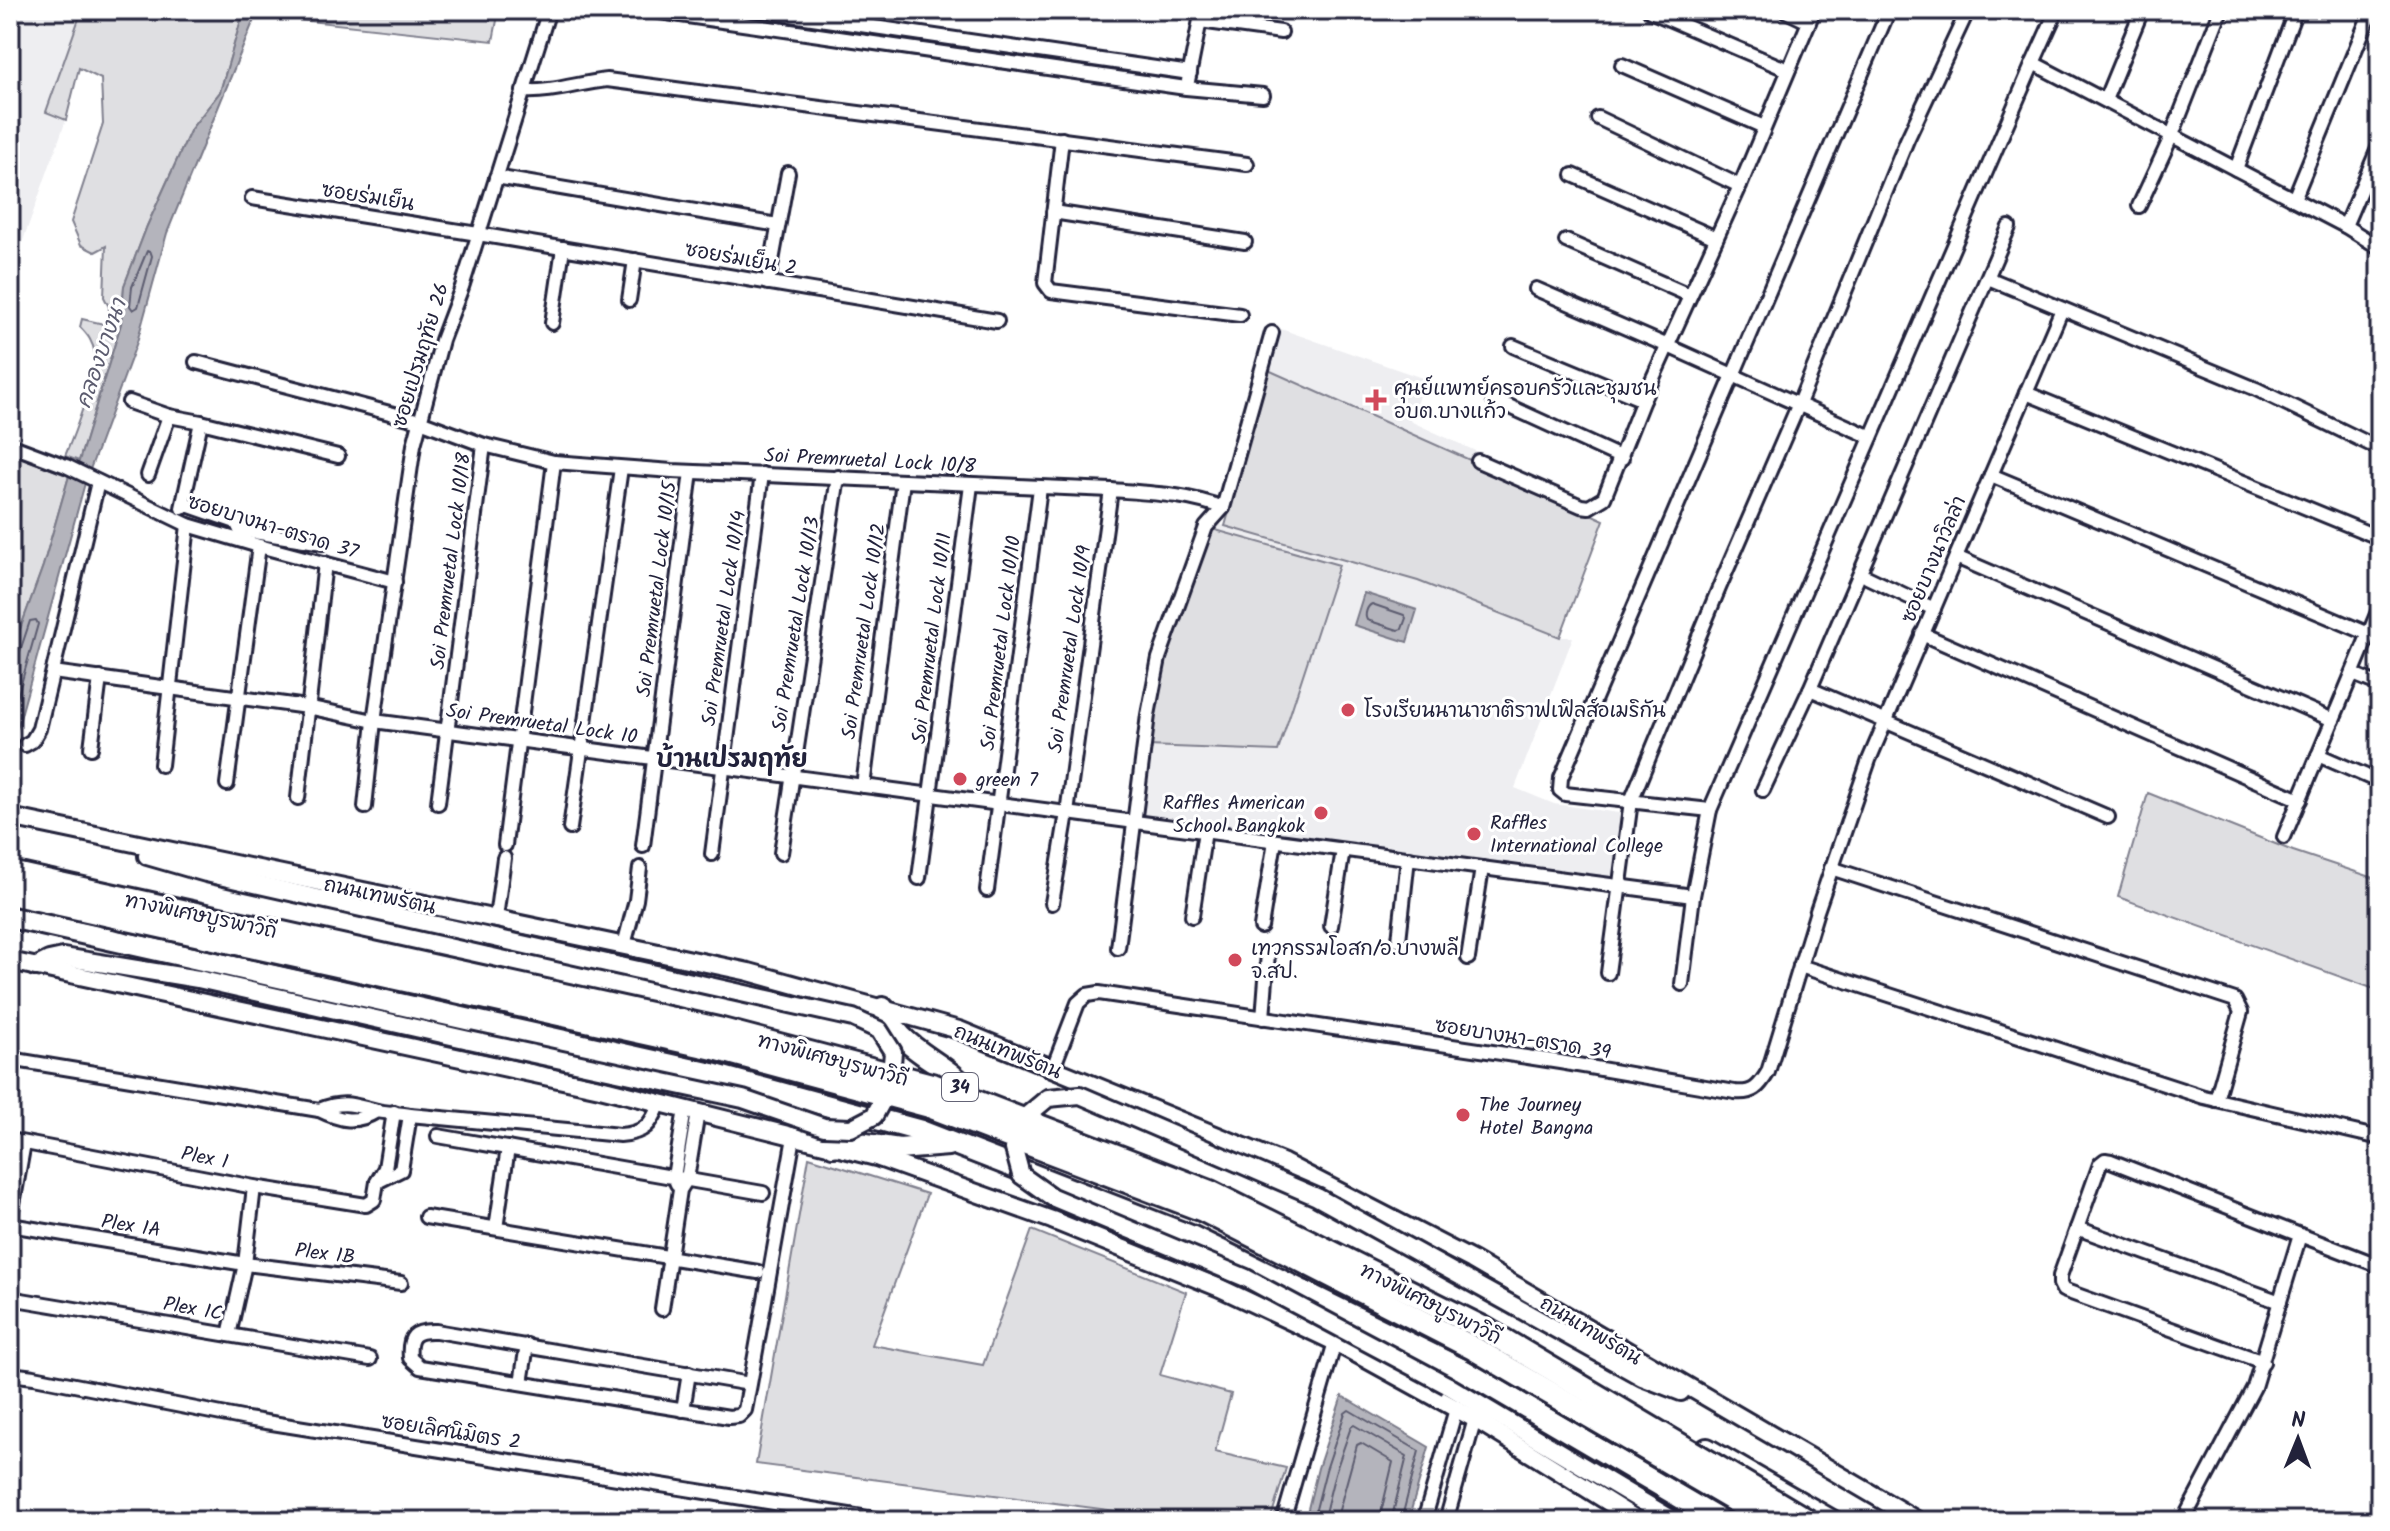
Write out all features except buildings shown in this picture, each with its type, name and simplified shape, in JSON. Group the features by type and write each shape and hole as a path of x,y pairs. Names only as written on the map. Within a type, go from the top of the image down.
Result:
{"highway":[{"name":"34","path":"10,865 720,1022 938,1078 1227,1190 1486,1320 1832,1521"},
{"name":"ทางพิเศษบูรพาวิถี","path":"10,873 718,1029 935,1086 1210,1192 1483,1328 1808,1521"},
{"name":"ทางพิเศษบูรพาวิถี","path":"10,893 714,1048 929,1106 1203,1210 1473,1348 1770,1521"},
{"path":"10,905 711,1060 925,1117 1198,1221 1467,1359 1748,1521"},
{"path":"10,917 708,1073 921,1131 1191,1236 1463,1370 1721,1521"},
{"path":"883,1008 901,1036 967,1089"},
{"path":"833,1146 846,1141 899,1149 956,1145"}],"main road":[{"name":"ถนนเทพรัตน","path":"10,817 749,972 959,1030 1298,1170 1472,1260 1918,1521"},
{"path":"35,967 63,957 198,979 743,1099 824,1127 851,1128 874,1116 890,1087 893,1052 879,1030 853,1018 181,866 81,833"},
{"path":"10,961 600,1088 876,1157 1052,1220 1220,1288 1335,1342 1475,1419 1639,1521"},
{"path":"1675,1521 1447,1385 1246,1278 1052,1197 1021,1175 1014,1149 1024,1118 1048,1098 1080,1095 1317,1197 1642,1377 1731,1413"}],"street":[{"name":"ซอยเปรมฤทัย 26","path":"365,807 374,721 411,463 420,421 442,340 549,10"},
{"path":"646,10 1186,88 1263,95"},
{"path":"744,24 746,10"},
{"path":"757,10 1190,73"},
{"path":"1478,461 1581,506 1589,507 1604,498 1643,400 1740,186 1812,16 1784,10"},
{"path":"1710,810 1565,794 1560,790 1561,778 1889,10"},
{"path":"1608,973 1631,801 1907,140 1968,10"},
{"path":"1682,984 1693,896 1710,810 2057,10"},
{"path":"2105,100 2142,10"},
{"path":"2139,206 2172,135 2221,10"},
{"path":"2236,169 2296,10"},
{"path":"1650,11 1788,70"},
{"path":"1186,88 1201,15 1281,32"},
{"path":"2294,199 2371,15"},
{"path":"882,44 884,29"},
{"path":"1023,64 1025,49"},
{"path":"2033,63 2345,226 2380,248"},
{"path":"1622,65 1764,127"},
{"path":"523,91 541,92 607,80 1247,164"},
{"path":"1598,118 1740,186"},
{"path":"1062,139 1045,283 1051,291 1240,315"},
{"path":"2345,226 2380,144"},
{"path":"768,283 788,173"},
{"path":"1573,175 1716,238"},
{"path":"496,177 778,225"},
{"name":"ซอยร่มเย็น","path":"252,198 478,234"},
{"path":"1053,212 1245,242"},
{"path":"1763,790 1810,689 2009,227"},
{"name":"ซอยร่มเย็น 2","path":"478,234 997,321"},
{"path":"1566,241 1689,295"},
{"path":"552,323 563,248"},
{"path":"629,300 635,260"},
{"path":"1988,278 2256,389 2380,449"},
{"path":"1536,289 1871,437"},
{"name":"ซอยบางนาวิลล่า","path":"1846,826 1885,721 2062,309"},
{"path":"1118,948 1148,715 1159,658 1206,527 1223,508 1272,333"},
{"path":"1513,346 1643,400"},
{"name":"Soi Premruetal Lock 10/8","path":"196,362 420,421 484,445 554,462 691,472 1111,490 1181,496 1223,508"},
{"path":"2026,393 2380,538"},
{"path":"1493,399 1622,458"},
{"path":"129,402 169,416 338,456"},
{"path":"148,475 169,416"},
{"path":"161,765 184,504 201,422"},
{"name":"ซอยบางนา-ตราด 37","path":"10,445 66,466 183,521 259,546 395,582"},
{"name":"Soi Premruetal Lock 10/18","path":"438,803 484,445"},
{"path":"496,918 554,462"},
{"path":"570,828 621,468"},
{"name":"Soi Premruetal Lock 10/15","path":"643,846 691,472"},
{"name":"Soi Premruetal Lock 10/14","path":"712,854 762,474"},
{"path":"1991,475 2369,634"},
{"name":"Soi Premruetal Lock 10/13","path":"781,853 838,477"},
{"path":"25,745 32,741 39,729 95,481"},
{"name":"Soi Premruetal Lock 10/12","path":"863,786 903,481"},
{"name":"Soi Premruetal Lock 10/11","path":"919,878 971,485"},
{"name":"Soi Premruetal Lock 10/10","path":"987,890 1040,488"},
{"name":"Soi Premruetal Lock 10/9","path":"1052,903 1111,490"},
{"path":"184,504 236,522 240,530 323,543"},
{"path":"227,784 259,546"},
{"path":"1956,557 2333,720"},
{"path":"298,798 325,563"},
{"path":"1867,577 1934,609"},
{"path":"2284,837 2380,607"},
{"path":"1922,634 2300,800"},
{"name":"Soi Premruetal Lock 10","path":"53,672 307,707 374,721 1693,896"},
{"path":"2353,674 2380,685"},
{"path":"91,748 100,678"},
{"path":"1810,689 2108,817"},
{"path":"2318,755 2380,782"},
{"name":"ซอยบางนา-ตราด 39","path":"1053,1068 1078,1003 1087,995 1099,993 1560,1062 1744,1093 1753,1091 1768,1072 1846,826"},
{"path":"1192,916 1205,831"},
{"path":"1261,927 1275,841"},
{"path":"1331,926 1343,850"},
{"path":"1399,940 1408,858"},
{"path":"624,945 636,900 640,868"},
{"path":"1468,958 1482,868"},
{"path":"1831,868 2235,1000 2241,1012 2216,1100"},
{"path":"1263,1018 1268,953"},
{"path":"1800,966 2216,1100 2380,1138"},
{"path":"10,1059 319,1110 334,1118 361,1120 377,1111"},
{"path":"319,1110 336,1103 351,1104 410,1115 620,1135 635,1134 646,1127 660,1103"},
{"path":"351,1104 351,1119"},
{"path":"662,1309 691,1111"},
{"path":"377,1182 385,1168 394,1112"},
{"path":"377,1182 401,1170 410,1115"},
{"path":"438,1136 680,1182 763,1193"},
{"path":"750,1384 422,1330 413,1336 409,1346 410,1358 420,1367 683,1410 739,1416 745,1410 750,1384 794,1137"},
{"name":"Plex 1","path":"10,1140 254,1187 366,1205 374,1200 377,1182"},
{"path":"10,1223 24,1143"},
{"path":"496,1228 508,1148"},
{"path":"2263,1362 2063,1290 2060,1276 2100,1164 2105,1160 2111,1161 2380,1266"},
{"path":"229,1335 245,1264 254,1187"},
{"path":"426,1217 758,1272"},
{"name":"Plex 1A","path":"10,1223 245,1264"},
{"path":"2077,1228 2280,1302"},
{"path":"2183,1521 2254,1387 2300,1235"},
{"name":"Plex 1B","path":"245,1264 401,1283"},
{"name":"Plex 1C","path":"10,1298 370,1359"},
{"path":"1283,1521 1335,1342"},
{"path":"521,1383 527,1345"},
{"path":"683,1410 689,1373"},
{"name":"ซอยเลิศนิมิตร 2","path":"10,1374 247,1419 887,1521"},
{"path":"1424,1521 1456,1409"},
{"path":"1446,1521 1475,1419"}],"shaded area":[{"path":"10,10 82,10 46,111 66,120 10,277"},
{"path":"82,10 244,10 220,92 191,129 124,286 121,324 79,461 65,456 89,389 95,362 90,339 80,327 82,319 108,325 109,307 104,297 106,246 95,252 81,245 71,222 103,124 101,79 79,68 66,120 46,112"},
{"path":"282,10 499,10 493,41 280,18"},
{"name":"ศุนย์แพทย์ครอบครัวและชุมชน อบต.บางแก้ว","path":"1281,329 1425,379 1410,421 1482,454 1476,464 1266,369"},
{"path":"1266,369 1604,520 1560,637 1418,581 1225,526"},
{"path":"10,453 69,476 43,566 10,657"},
{"name":"โรงเรียนนานาชาติราฟเฟิลส์อเมริกัน","path":"1216,523 1418,581 1560,637 1573,637 1515,788 1554,804 1626,814 1618,885 1135,818 1148,741 1205,531"},
{"path":"1212,529 1339,565 1278,751 1148,746 1152,690"},
{"path":"2148,793 2293,851 2380,880 2380,991 2118,897"},
{"path":"809,1157 927,1194 872,1345 983,1365 1032,1230 1186,1292 1160,1375 1231,1394 1215,1452 1286,1468 1270,1521 1193,1521 756,1464"}],"water":[{"path":"244,10 258,10 167,233 137,342 85,483 10,755 10,657 43,566 69,476 79,461 121,324 124,286 191,129 220,92"},
{"path":"1364,593 1417,610 1407,642 1354,625"},
{"path":"1342,1396 1429,1447 1408,1521 1305,1521 1318,1468"}],"place":[{"name":"ศุนย์แพทย์ครอบครัวและชุมชน อบต.บางแก้ว","path":"1376,400"},
{"name":"โรงเรียนนานาชาติราฟเฟิลส์อเมริกัน","path":"1348,710"},
{"name":"green 7","path":"960,779"},
{"name":"Raffles American School Bangkok","path":"1321,813"},
{"name":"Raffles International College","path":"1474,834"},
{"name":"เทวกรรมโอสก/อ.บางพลี จ.สป.","path":"1235,960"},
{"name":"The Journey Hotel Bangna","path":"1463,1115"}],"district":[{"name":"บ้านเปรมฤทัย","path":"732,759"}],"water label":[{"name":"คลองบางนา","path":"100,353"}]}
